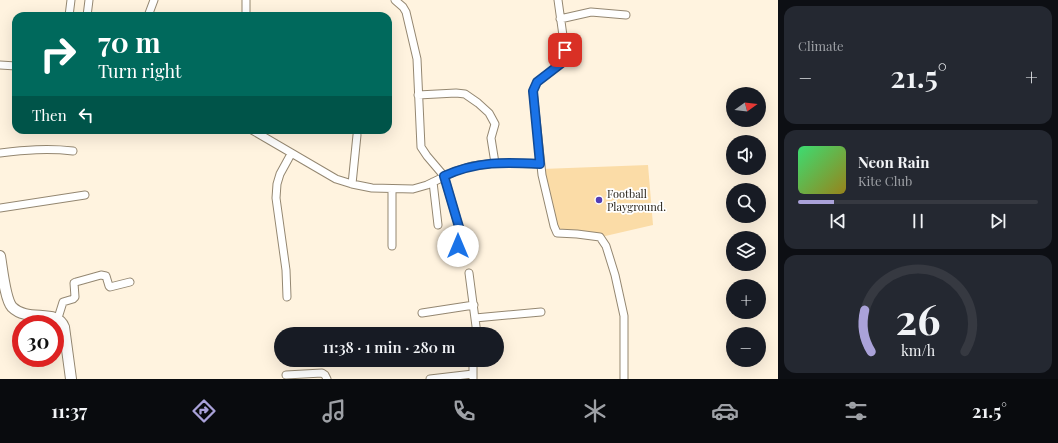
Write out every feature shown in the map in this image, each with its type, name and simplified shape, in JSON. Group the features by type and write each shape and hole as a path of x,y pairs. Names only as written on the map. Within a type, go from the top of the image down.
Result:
{"street":[{"path":"70,12 71,0"},
{"path":"87,12 89,0"},
{"path":"150,12 154,0"},
{"path":"246,0 246,12"},
{"path":"395,0 406,12 415,46 417,59 421,147 444,176 459,227 458,246"},
{"path":"558,0 560,19 564,32 565,50 563,62 537,82 533,91 540,164 552,218 557,233 577,234 600,238 606,246 615,274 624,316 624,379"},
{"path":"560,19 591,12 626,15"},
{"path":"0,65 12,66"},
{"path":"418,95 465,94 478,103 489,114 495,124 491,138 495,162"},
{"path":"260,134 325,174 352,184 372,188 413,189 433,182 456,171 472,166 495,162 540,164"},
{"path":"352,184 357,135"},
{"path":"0,153 51,149 73,151"},
{"path":"287,297 286,270 276,198 277,184 280,174 291,154"},
{"path":"433,182 438,226"},
{"path":"392,189 392,246"},
{"path":"0,208 85,195"},
{"path":"0,256 4,300 20,313 28,315"},
{"path":"469,273 476,327"},
{"path":"59,315 63,302 75,297 74,283 76,282 101,275 106,276 110,287 130,282"},
{"path":"422,312 474,305"},
{"path":"475,318 541,312"},
{"path":"64,326 71,379"},
{"path":"286,375 322,373 327,379"},
{"path":"430,379 473,377"}],"shaded area":[{"name":"Football Playground.","path":"648,165 653,225 601,237 557,233 542,169"}],"place":[{"name":"Football Playground.","path":"599,200"}],"route":[{"path":"458,246 459,227 444,176 472,166 495,162 540,164 533,91 537,82 563,62 565,50"}]}
